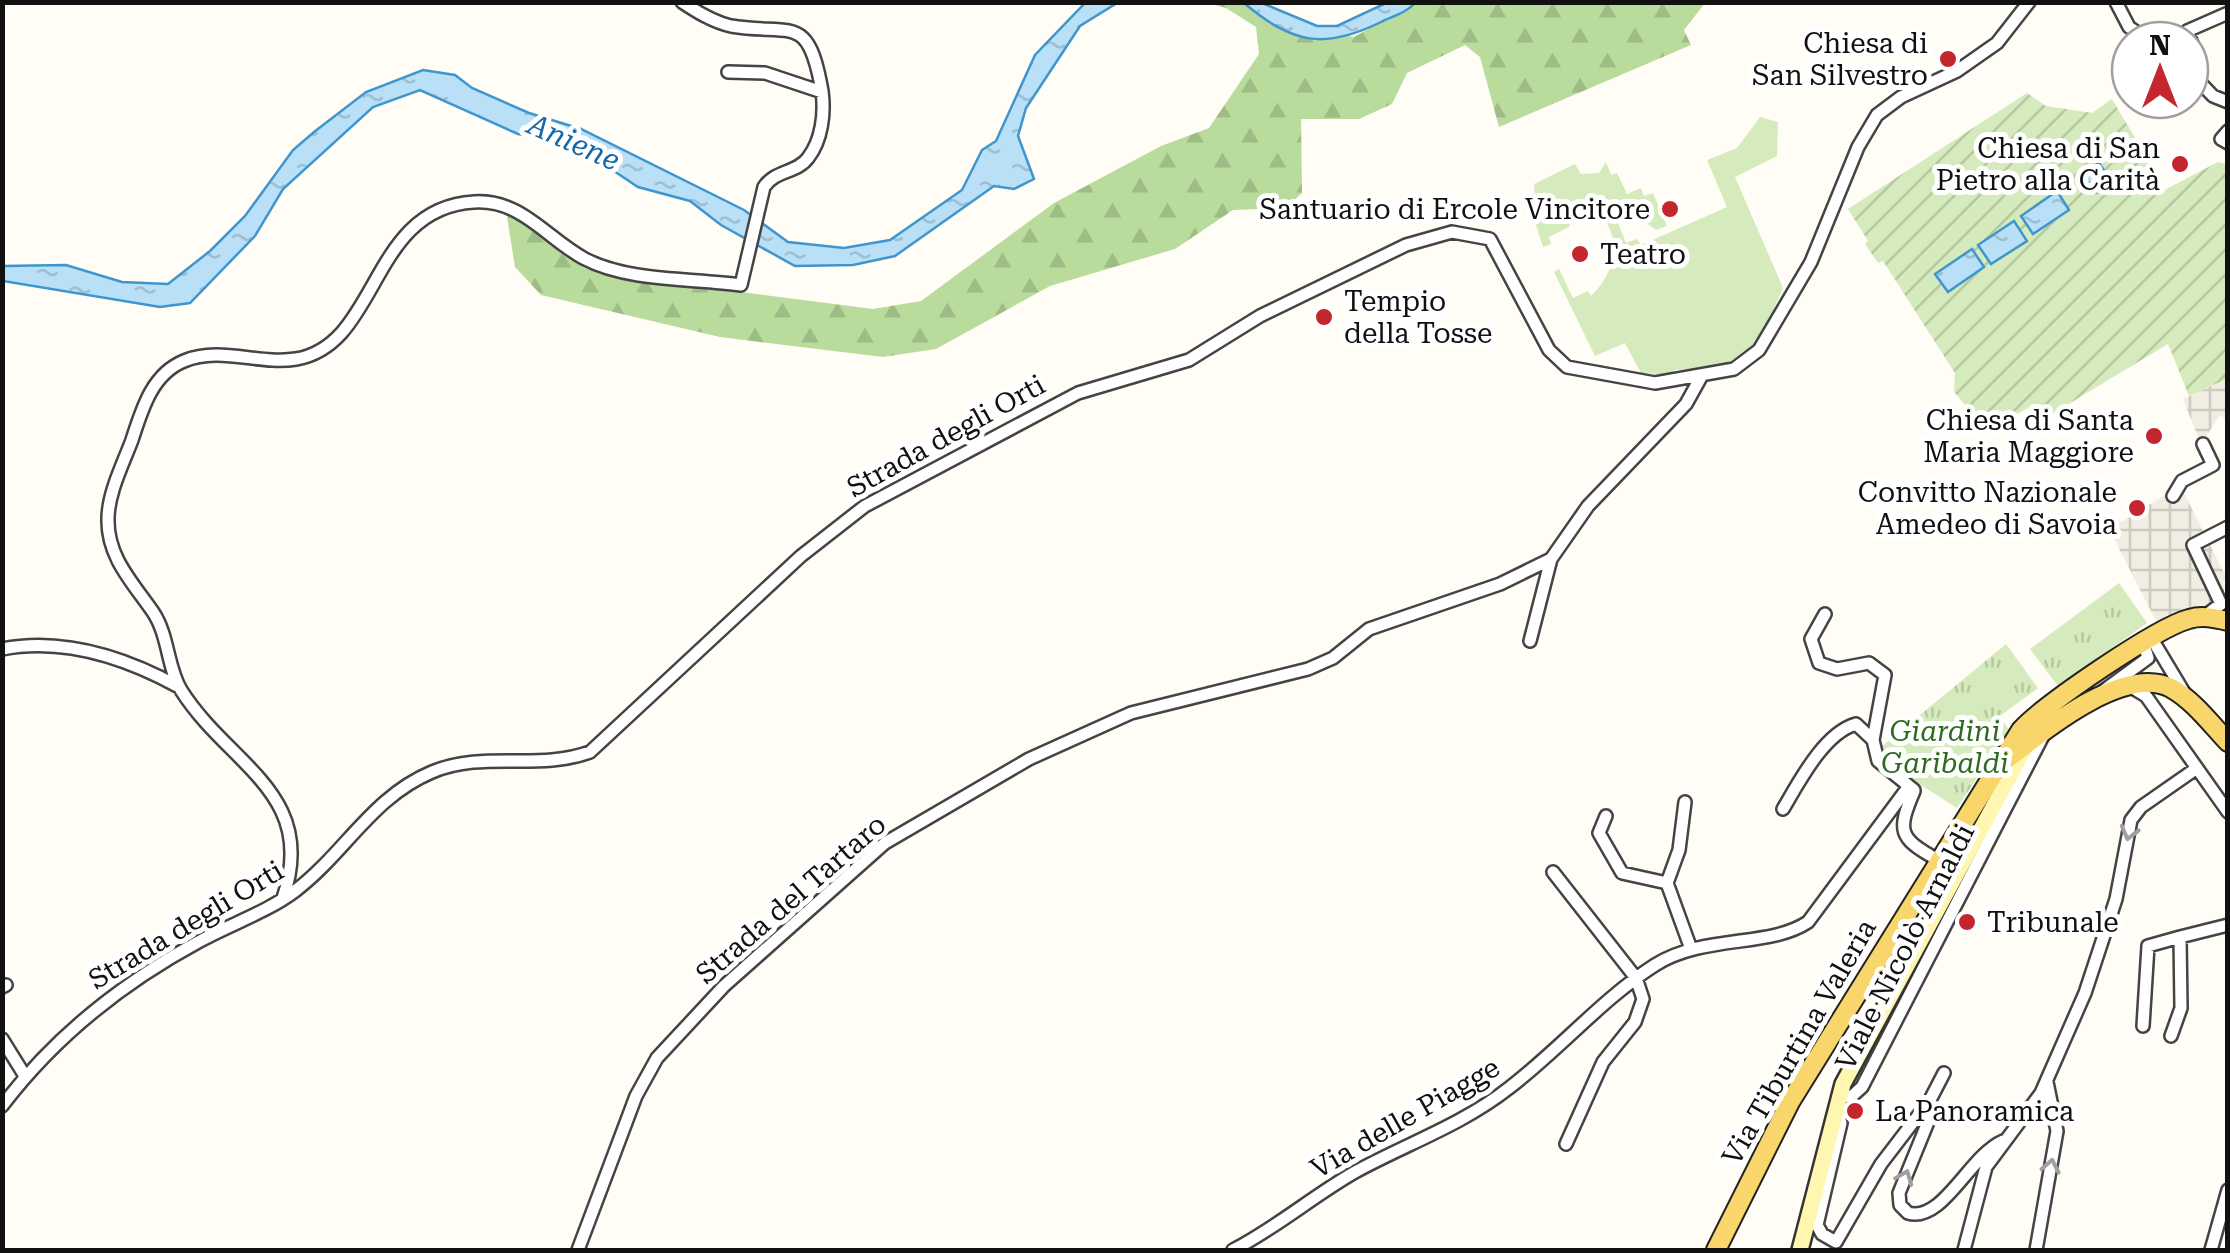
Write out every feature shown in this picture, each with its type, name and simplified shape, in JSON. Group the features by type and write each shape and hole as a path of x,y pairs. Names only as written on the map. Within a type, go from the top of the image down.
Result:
{"main road":[{"path":"2204,616 2228,620"},
{"name":"Via Tiburtina Valeria","path":"1716,1250 1790,1102 2021,730 2052,703 2180,622 2204,616"},
{"path":"1998,766 2086,705 2143,687 2190,702 2228,742"},
{"path":"2028,742 2052,703 2086,705"}],"street":[{"path":"179,688 158,622 116,558 108,519 144,405 173,367 202,356 287,360 323,350 350,324 380,266 401,241 435,214 465,202 509,206 600,265 741,285 768,181 810,156 822,122 822,92 812,50 798,34 781,28 722,24 682,2"},
{"name":"Strada degli Orti","path":"2,1106 25,1076 96,1006 194,944 283,900 330,861 373,809 424,775 467,761 560,759 596,749 801,556 865,506 1078,394 1190,360 1260,316 1406,245 1452,232 1490,239 1548,350 1567,368 1655,384 1734,369 1760,350 1820,240 1855,155 1877,115 1902,96 1956,72 1996,43 2029,2"},
{"path":"728,72 764,73 822,92"},
{"name":"Strada del Tartaro","path":"578,1250 636,1096 661,1053 724,986 884,844 1034,756 1099,727 1146,708 1308,669 1332,658 1368,629 1500,584 1550,559 1588,506 1686,404 1701,378"},
{"path":"2173,496 2182,481 2214,465 2202,444"},
{"path":"2204,616 2221,604 2193,545 2228,528"},
{"path":"1530,642 1550,559"},
{"path":"1825,614 1812,636 1820,663 1837,670 1870,662 1886,678 1876,703 1873,740 1878,761 1914,790 1903,815 1904,834 1936,862"},
{"path":"2148,642 2190,702"},
{"path":"2086,705 2114,679 2148,658 2148,642"},
{"path":"2,649 38,646 84,650 144,670 179,688 285,811 293,855 283,900"},
{"path":"2143,687 2228,812"},
{"path":"1783,809 1801,778 1843,729 1858,724 1873,740"},
{"path":"1800,1250 1836,1103 2046,731"},
{"path":"1998,812 2028,742"},
{"path":"1964,1250 1978,1187 2003,1141 2047,1082 2085,993 2114,904 2131,820 2141,807 2197,768"},
{"name":"Via delle Piagge","path":"1232,1250 1354,1173 1429,1138 1499,1096 1636,978 1691,949 1786,932 1808,922 1905,792 1914,790"},
{"path":"1685,802 1679,850 1668,882 1691,949"},
{"path":"1606,816 1599,833 1622,873 1668,882"},
{"path":"1553,872 1636,978 1643,994 1639,1015 1604,1062 1566,1144"},
{"path":"2142,1026 2148,946 2228,925"},
{"path":"2171,1036 2181,1003 2180,937"},
{"path":"2,1039 25,1076"},
{"path":"1836,1103 1841,1120 1817,1224 1822,1234 1840,1246 1882,1164 1930,1100 1944,1073"},
{"path":"2036,1250 2057,1136 2047,1082"},
{"path":"1930,1100 1928,1122 1899,1193 1900,1206 1908,1213 1924,1215 1937,1207 1968,1168 2003,1141"},
{"path":"2211,1250 2228,1190"}],"green space":[{"path":"1207,3 1244,3 1264,18 1354,37 1415,3 1705,3 1684,30 1691,45 1499,127 1480,57 1465,45 1407,73 1392,104 1359,119 1301,119 1302,193 1286,208 1233,210 1175,249 1050,286 936,349 883,357 720,337 541,295 515,267 507,217 519,214 584,268 616,276 873,309 921,301 1054,203 1161,146 1209,128 1259,54 1256,27 1226,8"},
{"path":"2027,93 2046,106 2092,113 2110,100 2110,120 2124,120 2150,163 2141,170 2155,195 2218,162 2227,164 2227,379 2189,396 2168,344 2042,420 2033,405 2014,416 1999,411 1975,416 1954,392 1955,373 1883,261 1878,263 1865,244 1868,241 1848,209"},
{"path":"1760,117 1778,122 1777,156 1735,177 1783,288 1756,342 1734,360 1699,369 1674,370 1675,375 1641,373 1625,343 1595,356 1554,272 1559,269 1573,298 1588,291 1591,296 1611,264 1614,252 1610,229 1594,208 1589,218 1573,211 1569,227 1549,237 1551,244 1543,247 1536,225 1534,184 1575,164 1581,174 1599,173 1606,162 1611,175 1617,173 1627,194 1641,188 1644,196 1653,193 1667,226 1656,230 1623,206 1613,210 1626,243 1637,239 1641,245 1727,207 1707,160 1737,148"},
{"path":"2119,583 2147,623 2058,686 2030,649"},
{"name":"Giardini Garibaldi","path":"2006,644 2038,688 2000,716 2009,730 1957,808 1883,761 1880,748"}],"shaded area":[{"path":"2227,379 2227,420 2220,415 2201,444 2183,399"},
{"path":"2175,489 2183,491 2227,579 2223,582 2227,612 2193,606 2157,623 2107,525 2119,519 2121,522"}],"water":[{"name":"Aniene","path":"1085,3 1117,3 1080,26 1026,108 1018,136 1034,179 1014,189 994,186 895,256 853,265 795,266 721,225 690,201 638,187 596,159 555,141 518,134 420,90 373,107 283,189 255,236 190,303 160,307 3,281 3,266 66,265 122,282 168,284 210,251 245,216 293,150 314,132 366,92 423,70 455,75 472,88 529,113 581,129 744,210 788,242 844,248 890,240 962,190 982,150 996,141 1035,55"},
{"path":"1244,3 1262,3 1317,26 1337,26 1386,3 1415,3 1361,31 1326,39 1278,27"},
{"path":"2099,163 2112,182 2096,193 2085,192 2078,182 2081,172"},
{"path":"2057,191 2069,210 2033,234 2021,216"},
{"path":"2014,221 2027,241 1991,264 1978,245"},
{"path":"1972,249 1984,267 1948,292 1935,274"}],"place":[{"name":"Chiesa di San Silvestro","path":"1948,59"},
{"name":"Chiesa di San Pietro alla Carità","path":"2180,164"},
{"name":"Santuario di Ercole Vincitore","path":"1670,209"},
{"name":"Teatro","path":"1580,254"},
{"name":"Tempio della Tosse","path":"1324,317"},
{"name":"Chiesa di Santa Maria Maggiore","path":"2154,436"},
{"name":"Convitto Nazionale Amedeo di Savoia","path":"2137,508"},
{"name":"Tribunale","path":"1967,922"},
{"name":"La Panoramica","path":"1855,1111"}]}
